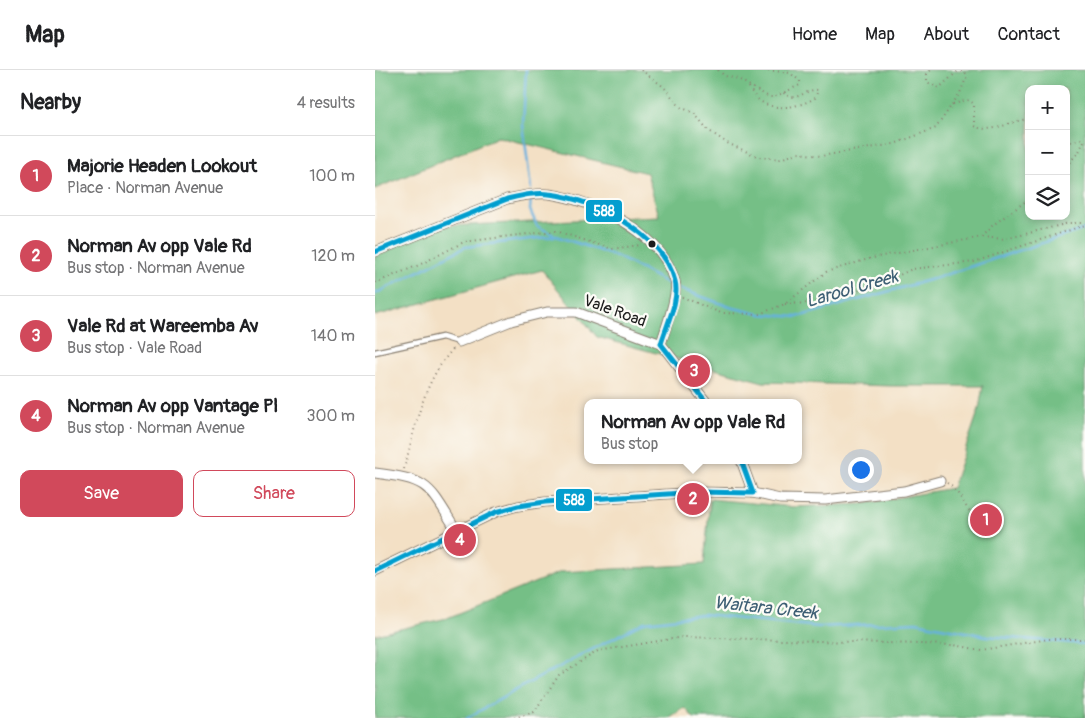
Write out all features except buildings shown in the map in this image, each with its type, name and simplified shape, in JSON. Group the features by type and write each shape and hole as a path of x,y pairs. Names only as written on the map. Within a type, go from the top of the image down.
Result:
{"street":[{"path":"375,252 507,198 527,194 548,194 573,199 619,218 653,243 675,279 676,293 661,344"},
{"name":"Vale Road","path":"459,342 511,321 547,312 576,312 661,344 704,399"},
{"path":"742,464 753,493"},
{"path":"375,473 402,476 431,488 457,531"},
{"path":"375,571 496,512 518,506 545,502 698,492 753,493 780,499 825,500 904,491 940,481"}],"lane":[{"path":"375,352 442,337 459,342"}],"path":[{"path":"641,70 663,87 680,106 693,114 708,130 727,144 759,157 780,159 798,153 821,156 894,144 935,128 953,104 967,76 965,72 958,71 939,88 927,82 927,74 931,70"},
{"path":"718,70 725,76 748,84 754,90 769,97 800,84 800,81 790,73 767,70"},
{"path":"748,84 751,93 761,101 770,106 779,107 791,108 804,104 815,98 818,90 809,90 795,98 787,96 783,92"},
{"path":"953,104 969,100 974,104 974,126 978,128 991,129 1025,120"},
{"path":"1070,142 1085,139"},
{"path":"1070,162 1079,152 1085,139"},
{"path":"981,237 993,225 1025,202"},
{"path":"676,293 721,313 759,314 785,304 826,272 872,258 981,237 1005,239 1069,223 1085,224"},
{"path":"785,304 811,303 847,294 883,283 912,269 974,262 1085,224"},
{"path":"375,282 419,265 463,242 556,231 613,249 653,243"},
{"path":"402,476 426,390 445,357 459,342"},
{"path":"940,481 949,484 970,514 978,521 986,520"},
{"path":"514,718 534,712 559,675 598,651 683,637 954,646 981,650 1049,639 1085,639"}],"green space":[{"path":"375,70 1085,70 1085,718 694,718 685,708 668,718 375,718 375,635 447,618 561,572 704,564 710,499 794,507 862,504 952,488 979,409 983,386 891,386 763,382 597,337 542,270 375,316 375,247 427,227 659,216 647,173 498,137 375,189"}],"waterway":[{"path":"526,70 523,125 531,189"},
{"path":"531,198 530,210 537,226 554,235"},
{"name":"Larool Creek","path":"678,288 730,307 759,314 797,317 936,278 1085,229"},
{"name":"Larool Creek","path":"375,294 465,247 556,236 618,257 673,286"},
{"name":"Waitara Creek","path":"467,718 644,622 704,615 820,627 916,622 986,636 1085,644"}],"transit line":[{"name":"588","path":"375,252 507,199 528,195 544,194 567,197 605,211 642,234 657,248 668,264 675,281 676,296 661,344 704,399"},
{"name":"588","path":"375,571 496,512 518,506 545,502 698,492 753,493 742,464"}],"place":[{"name":"Vale Rd at Wareemba Av","path":"694,371"},
{"name":"Norman Av opp Vale Rd","path":"693,499"},
{"name":"Majorie Headen Lookout","path":"986,520"},
{"name":"Norman Av opp Vantage Pl","path":"460,540"}]}
